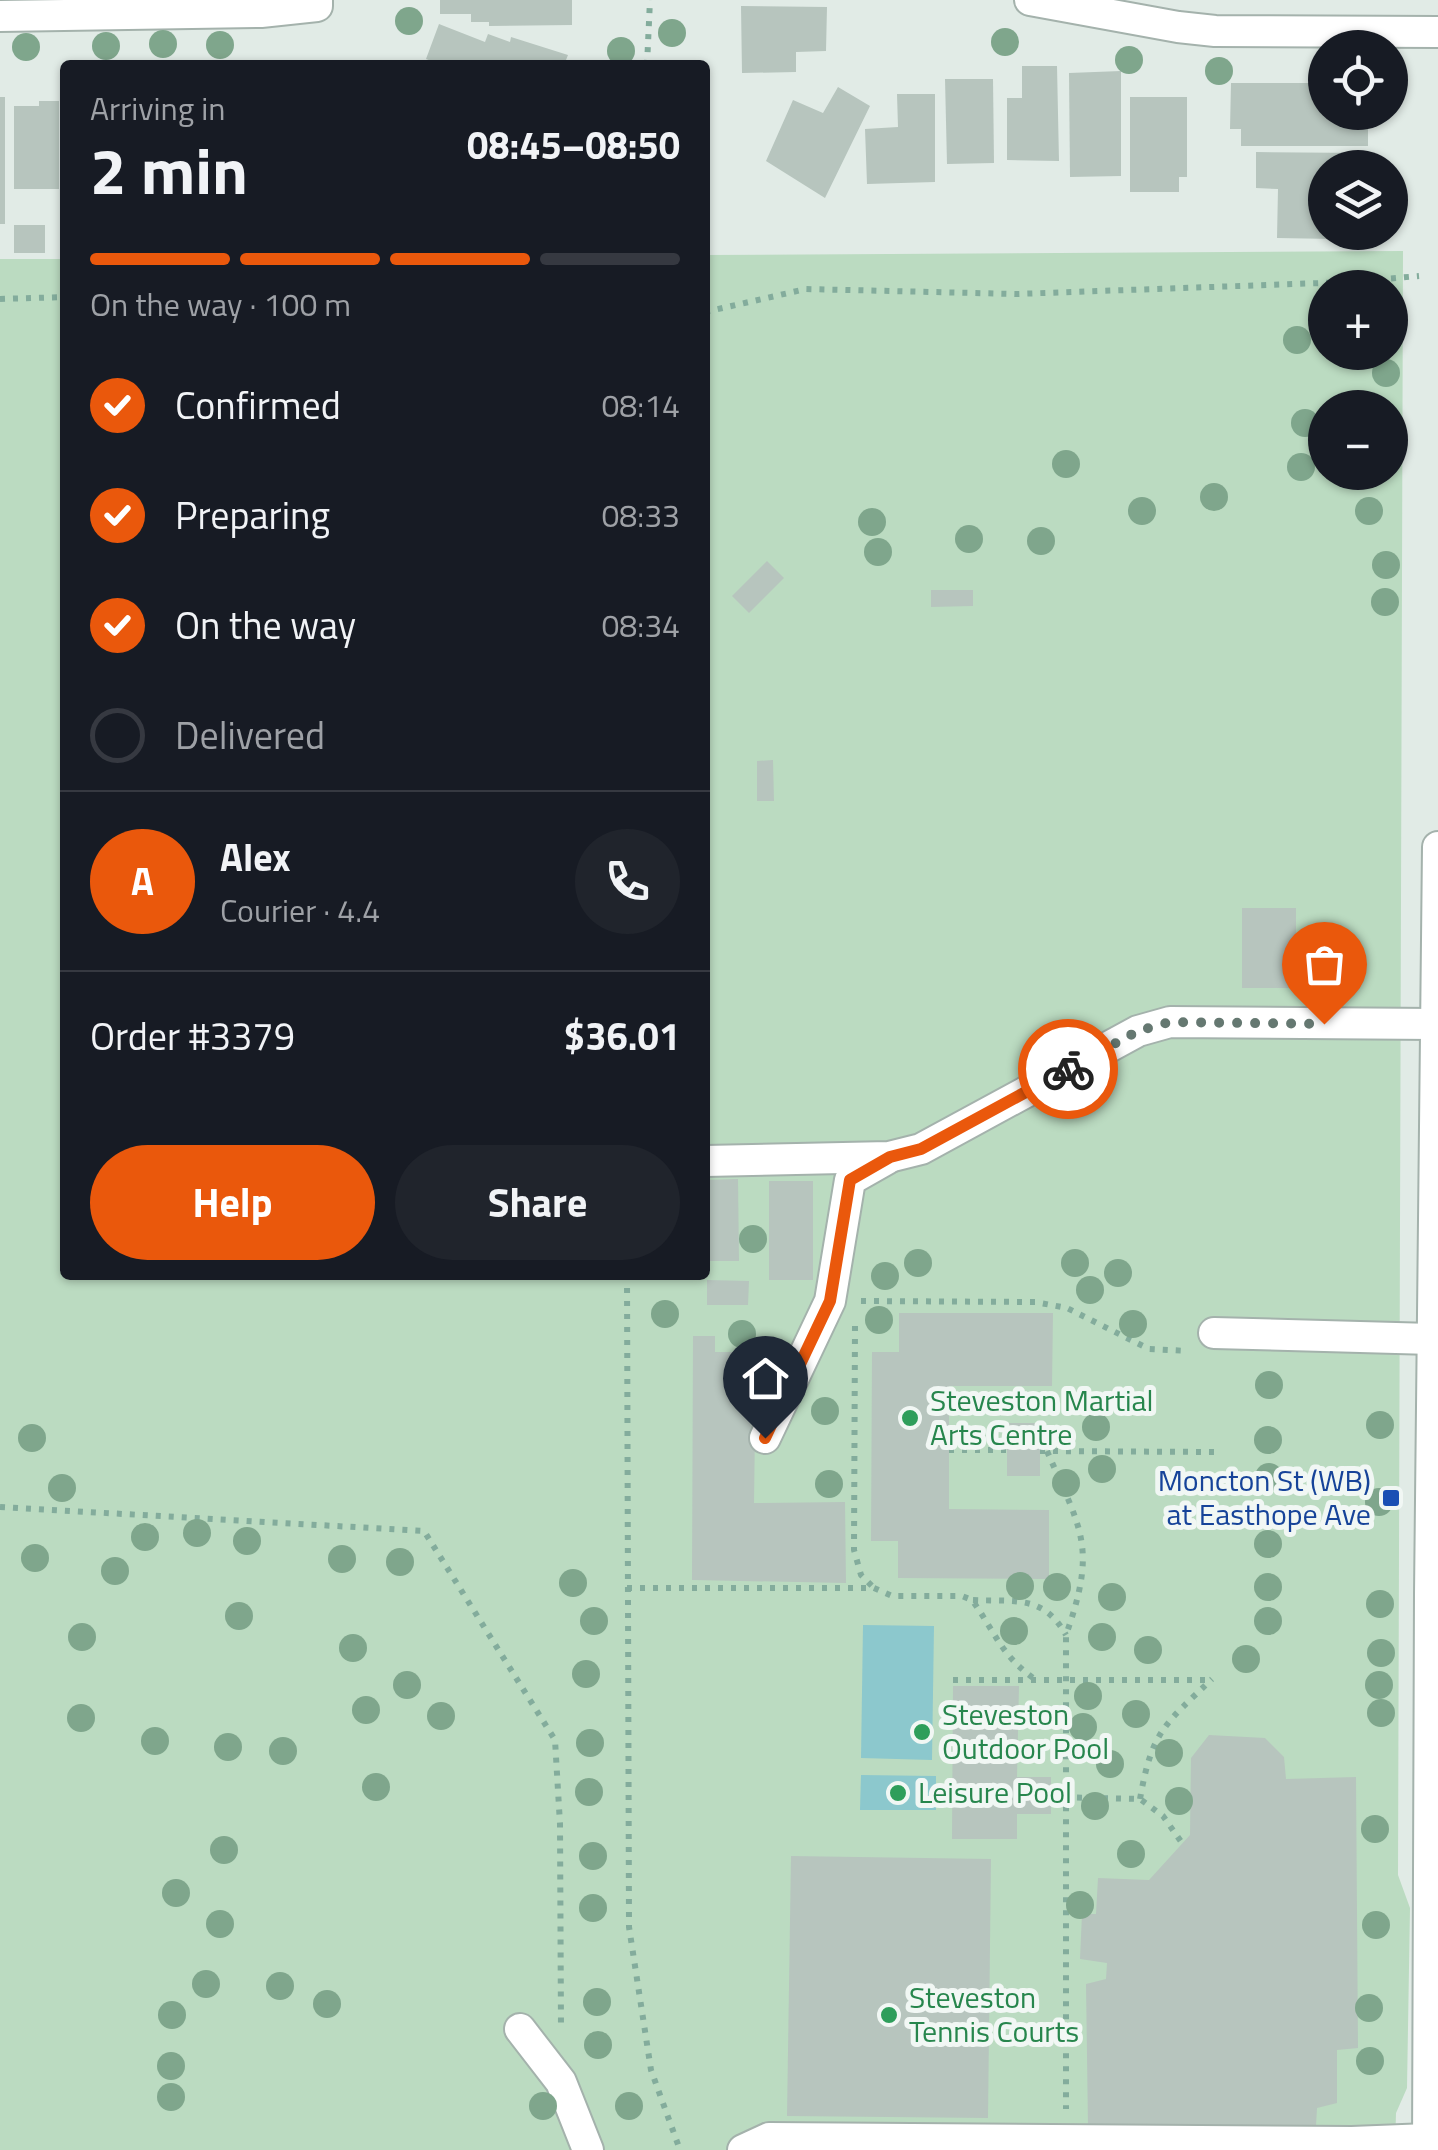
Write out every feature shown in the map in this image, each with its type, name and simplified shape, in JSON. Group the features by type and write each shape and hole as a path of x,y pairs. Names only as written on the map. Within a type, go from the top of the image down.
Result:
{"street":[{"path":"1030,0 1178,28 1438,32"},
{"path":"0,16 261,12 317,3"},
{"path":"743,2150 768,2138 1428,2145 1434,1996 1432,1339 1438,847"},
{"path":"710,1161 890,1157 921,1149 1138,1031 1170,1022 1435,1024"},
{"path":"765,1438 842,1301 850,1180 890,1157"},
{"path":"1206,1342 1432,1339"},
{"path":"520,2029 561,2082 588,2150"}],"path":[{"path":"647,60 650,0"},
{"path":"710,311 806,290 1016,294 1419,276"},
{"path":"0,299 60,297"},
{"path":"627,1280 630,1927 651,2070 680,2150"},
{"path":"1066,1635 1048,1610 1031,1603 962,1596 892,1596 874,1588 861,1575 854,1550 842,1301 1035,1302 1067,1308 1149,1349 1206,1342"},
{"path":"949,1450 1008,1450"},
{"path":"1066,2140 1066,1635 1083,1578 1084,1543 1044,1451 1214,1452"},
{"path":"0,1507 424,1531 556,1740 561,2082"},
{"path":"627,1588 874,1588"},
{"path":"972,1600 1006,1653 1020,1670 1038,1682"},
{"path":"954,1680 1210,1680 1157,1734 1146,1760 1140,1799"},
{"path":"1052,1798 1140,1799 1163,1816 1182,1843"}],"green space":[{"path":"1403,251 1403,270 1308,270 1308,370 1403,370 1403,390 1308,390 1308,490 1402,490 1398,1875 1410,1908 1407,2088 1396,2113 1395,2150 0,2150 0,259 60,259 60,1280 710,1280 710,255"}],"water":[{"path":"863,1625 934,1626 932,1760 861,1758"},
{"name":"Leisure Pool","path":"861,1775 936,1776 936,1810 860,1810"}],"building":[{"path":"440,0 572,0 572,25 489,26 489,22 471,22 471,14 440,14"},
{"path":"741,6 827,7 826,51 796,52 796,72 742,73"},
{"path":"439,24 485,42 488,34 510,42 511,37 568,55 566,60 426,59"},
{"path":"1022,66 1057,66 1059,161 1007,160 1007,98 1022,98"},
{"path":"1121,71 1121,176 1070,177 1069,73"},
{"path":"945,79 993,79 994,163 947,164"},
{"path":"1231,83 1308,83 1308,130 1368,130 1368,146 1241,146 1241,129 1230,129"},
{"path":"838,87 870,106 825,198 766,161 793,100 823,113"},
{"path":"897,94 935,94 935,182 867,184 865,129 898,127"},
{"path":"0,97 5,97 5,224 0,224"},
{"path":"1130,97 1187,97 1187,177 1179,177 1179,192 1130,192"},
{"path":"39,101 59,101 59,189 14,189 14,106 39,106"},
{"path":"1256,152 1308,152 1308,239 1277,238 1278,189 1256,188"},
{"path":"14,225 45,225 45,253 14,253"},
{"path":"767,561 784,578 749,613 732,596"},
{"path":"931,590 973,590 973,606 931,607"},
{"path":"773,760 774,801 757,801 757,761"},
{"path":"1242,908 1296,908 1296,988 1242,988"},
{"path":"738,1179 739,1261 710,1261 710,1180"},
{"path":"769,1181 813,1181 813,1280 769,1280"},
{"path":"707,1280 749,1281 748,1305 707,1305"},
{"name":"Steveston Martial Arts Centre","path":"899,1313 1053,1313 1052,1386 949,1386 949,1509 1049,1510 1049,1579 898,1578 898,1541 871,1541 872,1352 899,1352"},
{"path":"693,1336 715,1336 715,1352 756,1352 754,1503 845,1502 846,1583 692,1580"},
{"path":"1007,1423 1040,1423 1040,1476 1007,1476"},
{"path":"953,1686 1019,1686 1017,1777 1051,1777 1051,1814 1017,1814 1017,1839 952,1839"},
{"path":"1209,1735 1265,1738 1284,1757 1286,1779 1356,1777 1358,2048 1337,2050 1337,2103 1317,2108 1316,2126 1088,2126 1086,1984 1106,1979 1107,1963 1080,1959 1082,1914 1096,1914 1098,1878 1149,1880 1190,1835 1191,1758"},
{"name":"Steveston Tennis Courts","path":"791,1856 991,1859 988,2118 787,2116"}],"way so far":[{"path":"1068,1069 1138,1031 1170,1022 1324,1024"}],"place":[{"name":"Steveston Martial Arts Centre","path":"910,1418"},
{"name":"Moncton St (WB) at Easthope Ave","path":"1391,1498"},
{"name":"Steveston Outdoor Pool","path":"922,1732"},
{"name":"Leisure Pool","path":"898,1793"},
{"name":"Steveston Tennis Courts","path":"889,2015"}],"route":[{"path":"765,1438 830,1301 850,1180 890,1157 921,1149 1068,1069"}]}
